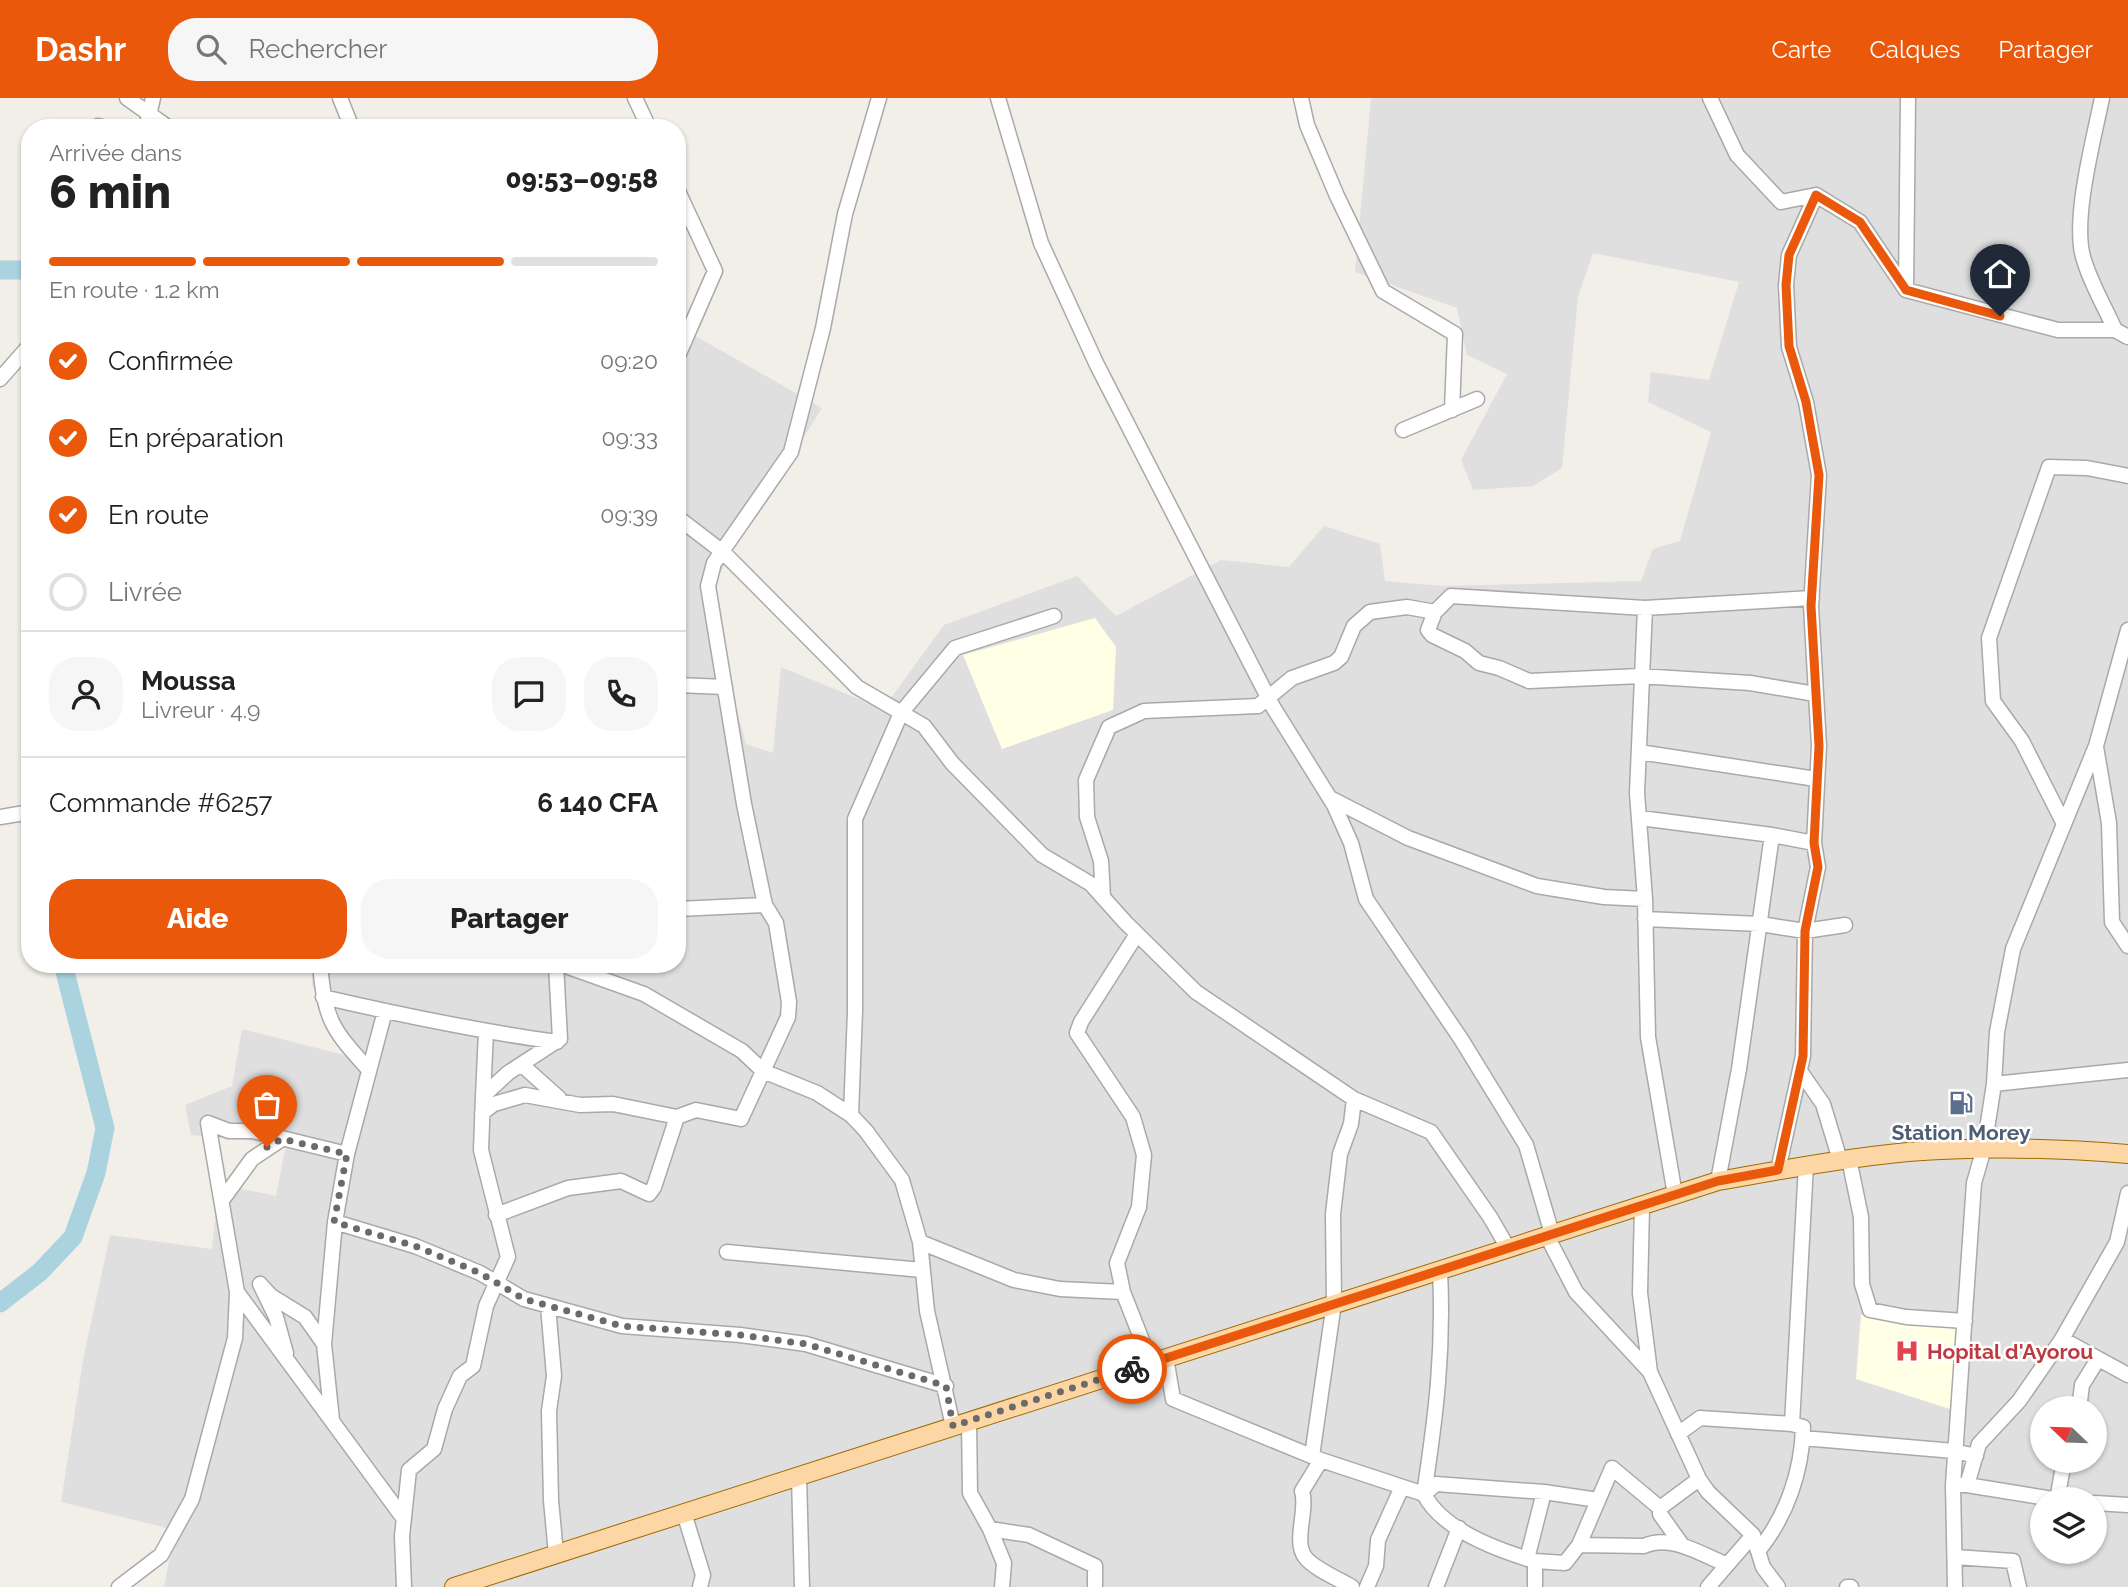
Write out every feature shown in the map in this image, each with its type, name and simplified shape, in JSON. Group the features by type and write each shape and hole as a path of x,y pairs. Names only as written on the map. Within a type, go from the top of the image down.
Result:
{"main road":[{"path":"454,1587 1718,1181 1845,1159 1984,1148 2128,1154"}],"street":[{"path":"127,98 147,119"},
{"path":"148,119 153,98"},
{"path":"340,98 348,119"},
{"path":"635,98 645,119"},
{"path":"482,1113 508,1098 525,1095 580,1105 613,1104 677,1117 696,1110 741,1119 789,1011 776,923 765,905 708,586 714,563 724,553 791,452 823,328 845,215 879,98"},
{"path":"998,98 1041,243 1097,365 1269,698 1329,798 1350,843 1366,899 1461,1039 1526,1145 1549,1235 1576,1292 1650,1372"},
{"path":"1301,98 1307,125 1337,196 1383,291 1455,334 1452,410"},
{"path":"1710,98 1737,155 1781,202 1816,195 1860,222 1906,290 2058,330 2122,333"},
{"path":"1906,290 1908,98"},
{"path":"2102,98 2087,170 2080,243 2083,260 2122,333"},
{"path":"1778,1170 1800,1071 1805,931 1818,867 1814,843 1819,746 1812,598 1819,475 1806,402 1789,346 1786,285 1789,255 1816,195"},
{"path":"686,208 715,271 686,337"},
{"path":"0,379 21,355"},
{"path":"1403,430 1477,399"},
{"path":"2064,824 2022,741 1993,701 1989,638 2049,467 2087,468 2128,476"},
{"path":"686,524 724,553 857,687 924,726 952,763 1042,855 1091,884 1196,992 1354,1099 1431,1132 1490,1217 1508,1248"},
{"path":"1812,598 1645,608 1451,596 1435,612 1428,630 1432,635 1465,651 1479,663 1499,667 1516,678 1529,681 1640,676 1750,683 1815,694"},
{"path":"1103,897 1101,861 1087,817 1086,780 1110,727 1144,711 1258,706 1292,678 1334,663 1341,657 1354,626 1370,612 1407,607 1435,612"},
{"path":"1645,608 1640,676 1639,752 1648,1037 1675,1195"},
{"path":"851,1115 855,1011 855,819 901,713 955,648 1054,616"},
{"path":"1955,1587 1960,1485 1954,1451 1974,1183 1984,1148 1994,1084 1997,1032 2013,949 2096,746 2125,651 2128,630"},
{"path":"686,685 725,687"},
{"path":"2096,746 2109,823 2112,922 2128,946"},
{"path":"1639,752 1816,779"},
{"path":"1329,798 1415,841 1537,886 1604,897 1645,899"},
{"path":"0,817 21,814"},
{"path":"1640,818 1814,843"},
{"path":"1718,1181 1740,1069 1772,835"},
{"path":"686,909 765,905"},
{"path":"1645,919 1760,925 1805,931 1845,925"},
{"path":"1137,934 1081,1022 1077,1033 1133,1116 1144,1155 1139,1208 1118,1263 1123,1292 1158,1360 1173,1399 1317,1458 1424,1494"},
{"path":"321,973 323,996 335,1032 369,1070"},
{"path":"483,1096 560,1039 558,973"},
{"path":"584,973 644,994 742,1051 763,1071 817,1093 851,1115 902,1180 920,1242 926,1311 946,1386 961,1424 970,1493 1004,1563 1002,1587"},
{"path":"323,996 486,1032 557,1042"},
{"path":"332,1421 324,1344 334,1222 347,1154 385,1011"},
{"path":"404,1587 404,1519 409,1470 434,1449 450,1398 460,1377 473,1366 486,1306 508,1257 481,1150 486,1032"},
{"path":"522,1065 563,1102"},
{"path":"1994,1084 2128,1070"},
{"path":"1800,1071 1822,1104 1845,1159 1861,1217 1862,1284 1870,1310 1906,1317 1965,1321"},
{"path":"1352,1587 1306,1559 1301,1548 1306,1502 1302,1491 1317,1458 1334,1303 1333,1214 1340,1154 1351,1125 1354,1099"},
{"path":"496,1215 568,1188 621,1181 649,1194 654,1187 677,1117"},
{"path":"118,1587 161,1555 192,1499 235,1338 237,1292 208,1123 229,1131 253,1131 347,1154"},
{"path":"223,1199 252,1160 282,1139"},
{"path":"1792,1424 1806,1165"},
{"path":"1960,1485 1976,1456 1979,1444 2019,1401 2123,1245 2128,1193"},
{"path":"1642,1206 1640,1293 1650,1372 1699,1479 1708,1492 1753,1535 1763,1567 1779,1587"},
{"path":"334,1222 415,1246 498,1284 524,1299 622,1326 740,1335 806,1344 946,1386"},
{"path":"920,1242 1014,1280 1060,1289 1123,1292"},
{"path":"727,1252 922,1270"},
{"path":"1440,1270 1443,1331 1439,1395 1424,1494 1432,1510 1459,1528 1531,1560 1565,1563 1580,1545 1612,1468 1660,1508"},
{"path":"288,1362 276,1317 260,1284 271,1296 304,1317 324,1344"},
{"path":"237,1292 404,1519"},
{"path":"548,1306 554,1376 549,1411 551,1500 556,1554"},
{"path":"2062,1339 2128,1375"},
{"path":"2081,1396 2082,1385 2098,1359"},
{"path":"1678,1434 1700,1418 1803,1427 1800,1469 1773,1533 1759,1550"},
{"path":"1803,1438 1954,1451 1976,1456"},
{"path":"799,1477 802,1587"},
{"path":"1660,1508 1699,1479"},
{"path":"1424,1494 1436,1484 1544,1492 1598,1500"},
{"path":"1960,1485 2030,1496"},
{"path":"1367,1587 1376,1566 1378,1540 1402,1487"},
{"path":"1535,1587 1531,1560 1544,1492"},
{"path":"2107,1504 2128,1505"},
{"path":"1660,1508 1660,1514 1682,1545"},
{"path":"684,1513 703,1575 700,1587"},
{"path":"1436,1587 1459,1528"},
{"path":"989,1529 1029,1535 1095,1566 1095,1587"},
{"path":"1708,1587 1725,1564 1753,1535"},
{"path":"1580,1545 1644,1546 1651,1541 1682,1545 1725,1564"},
{"path":"1955,1557 2013,1561 2019,1587"}],"shaded area":[{"path":"1371,98 2128,98 2128,1587 164,1587 175,1530 61,1502 83,1360 110,1235 212,1249 219,1184 276,1196 286,1144 191,1135 185,1105 232,1086 242,1029 352,1057 312,985 313,973 686,973 686,331 822,408 723,567 707,599 746,744 773,753 781,667 883,709 944,625 1077,576 1116,616 1221,560 1289,567 1324,526 1380,544 1385,581 1442,586 1641,581 1653,549 1680,541 1711,432 1648,402 1651,372 1709,380 1739,282 1593,253 1578,297 1562,468 1533,486 1473,490 1461,460 1507,374 1467,355 1457,308 1355,272"},
{"path":"1095,618 1116,647 1113,710 1002,749 963,655"},
{"name":"Hopital d'Ayorou","path":"1861,1315 1958,1323 1953,1410 1856,1379"}],"waterway":[{"path":"0,270 21,270"},
{"path":"0,1303 40,1272 73,1237 96,1173 105,1128 65,973"}],"way so far":[{"path":"267,1147 282,1139 347,1154 334,1222 415,1246 480,1273 524,1299 622,1326 740,1335 806,1344 946,1386 953,1426 1132,1369"}],"place":[{"name":"Station Morey","path":"1961,1103"},
{"name":"Hopital d'Ayorou","path":"1907,1351"}],"route":[{"path":"1132,1369 1718,1181 1778,1170 1803,1056 1805,931 1818,867 1814,843 1819,746 1813,678 1811,606 1819,475 1806,402 1789,346 1786,285 1789,255 1816,195 1860,222 1906,290 2000,316"}]}
